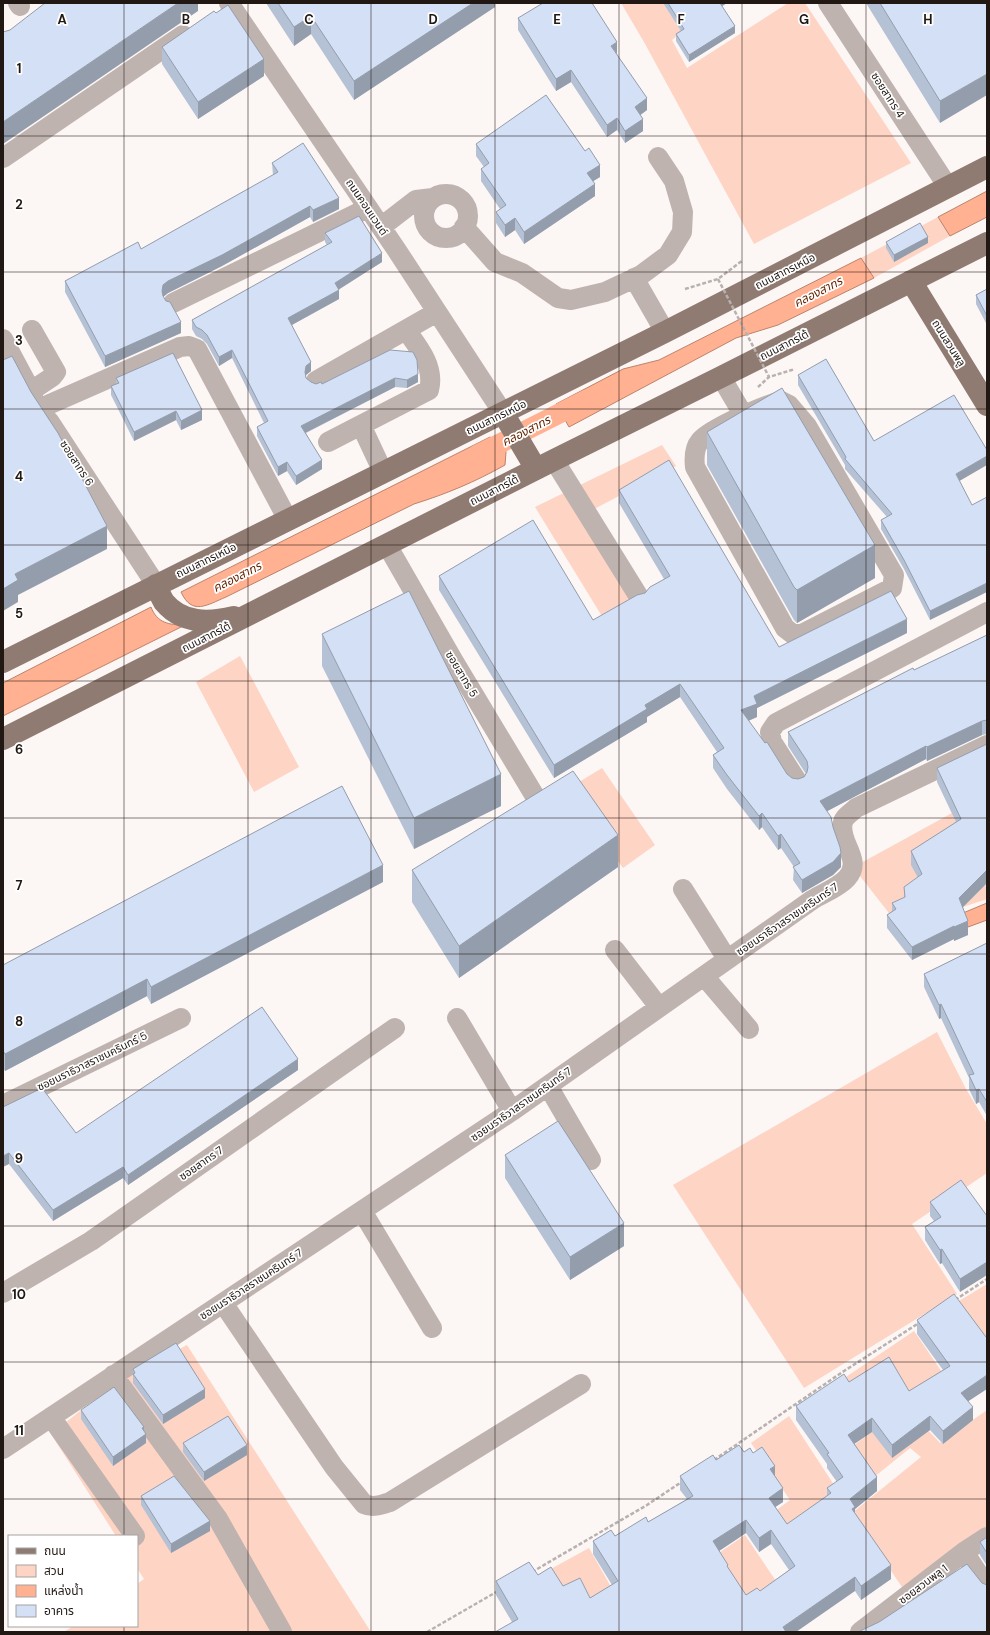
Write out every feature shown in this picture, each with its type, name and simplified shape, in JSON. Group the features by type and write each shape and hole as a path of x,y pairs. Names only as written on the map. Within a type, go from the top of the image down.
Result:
{"main road":[{"name":"ถนนสาทรเหนือ","path":"3,662 383,472 507,420 665,332 987,167"},
{"name":"ถนนสาทรใต้","path":"3,739 387,545 538,460 721,378 987,243"},
{"name":"ถนนสวนพลู","path":"911,282 987,405"},
{"path":"507,420 538,460"},
{"path":"156,585 164,602 182,616 195,621 222,620 258,610"}],"street":[{"path":"3,158 229,3"},
{"name":"ถนนคอนแวนต์","path":"229,3 381,227 507,420"},
{"name":"ซอยสาทร 4","path":"828,3 948,187"},
{"path":"464,227 495,262 522,273 558,298 571,300 605,292 641,275 668,255 682,232 683,212 674,180 658,157"},
{"path":"381,227 416,200 433,198 447,194 455,196 461,200 468,213 467,221 460,233 447,238 433,234 428,229 425,224 424,210 433,198"},
{"path":"173,303 368,208"},
{"path":"634,278 665,332"},
{"path":"316,381 437,312"},
{"path":"31,391 52,377 56,372 32,330"},
{"path":"328,442 429,390 431,383 425,357 406,330"},
{"name":"ซอยสาทร 6","path":"3,339 41,408 156,585"},
{"path":"41,408 180,347 192,347 197,349 288,520"},
{"path":"721,378 744,416"},
{"path":"781,401 789,405 794,410 807,426 894,575 892,588 804,633 794,635 785,628 695,467 694,456 701,440 720,427 744,416 770,404 781,401"},
{"path":"361,425 383,472"},
{"path":"538,460 639,596"},
{"name":"ซอยสาทร 5","path":"387,545 453,660 539,803"},
{"path":"798,781 772,742 770,732 776,723 987,612"},
{"name":"ซอยนราธิวาสราชนครินทร์ 7","path":"3,1449 512,1111 727,959 812,900 846,879 853,864 842,828 843,820 856,808 987,745"},
{"path":"683,889 727,959"},
{"path":"615,950 659,1007"},
{"path":"704,976 749,1028"},
{"name":"ซอยนราธิวาสราชนครินทร์ 5","path":"3,1105 181,1018"},
{"path":"457,1018 512,1111"},
{"name":"ซอยสาทร 7","path":"3,1293 91,1240 396,1028"},
{"path":"548,1086 591,1160"},
{"path":"362,1211 432,1328"},
{"path":"223,1303 334,1467 364,1504 368,1506 379,1506 390,1502 581,1384"},
{"path":"113,1375 218,1519 282,1632"},
{"path":"51,1417 135,1535"},
{"name":"ซอยสวนพลู 1","path":"860,1632 964,1552 987,1537"},
{"path":"964,1552 987,1587"}],"path":[{"path":"685,289 718,279 743,260"},
{"path":"718,279 769,377"},
{"path":"758,387 769,377 795,369"},
{"path":"954,1300 987,1279"},
{"path":"712,1460 844,1371 922,1321"},
{"path":"530,1572 647,1505 686,1478"},
{"path":"427,1632 503,1588"}],"green space":[{"path":"621,3 663,3 682,32 672,40 687,68 788,3 805,3 911,163 754,244 644,42"},
{"path":"938,217 950,236 874,278 861,258"},
{"path":"662,445 676,466 579,517 637,608 608,626 535,507"},
{"path":"240,656 299,767 254,792 196,682"},
{"path":"602,768 655,845 623,868 566,790"},
{"path":"952,813 987,889 987,899 963,907 922,888 892,917 860,876 861,863"},
{"path":"937,1032 966,1089 987,1124 987,1173 912,1224 957,1294 804,1388 673,1185"},
{"path":"987,1284 987,1347 954,1304"},
{"path":"914,1331 946,1378 924,1426 940,1443 987,1410 987,1530 904,1590 852,1513 921,1457 910,1448 873,1478 850,1448 876,1429 843,1379"},
{"path":"187,1345 371,1632 64,1632 72,1627 138,1627 138,1583 144,1579 138,1570 138,1535 115,1535 51,1434 118,1381"},
{"path":"789,1416 838,1491 788,1533 774,1512 790,1500 751,1443"},
{"path":"745,1535 778,1584 749,1603 716,1555"},
{"path":"589,1548 615,1594 591,1608 564,1598 549,1570"}],"water":[{"path":"987,191 987,217 950,236 938,217"},
{"path":"861,258 874,278 778,325 736,338 569,427 556,404 623,369 659,360"},
{"path":"490,437 504,445 506,452 505,465 483,477 449,492 414,504 212,603 195,606 190,604 185,599 181,592"},
{"path":"151,607 160,620 169,624 185,625 3,716 3,683"},
{"path":"987,903 987,920 968,927 963,913"}],"building":[{"path":"45,3 178,3 3,122 3,32 10,30"},
{"path":"278,3 473,3 354,81 311,16 294,27"},
{"path":"543,3 592,3 617,42 611,46 647,98 635,107 643,119 625,131 617,118 607,125 571,70 556,79 518,18"},
{"path":"668,3 720,3 735,26 689,55 676,34 684,29"},
{"path":"880,3 987,3 987,74 940,101"},
{"path":"228,5 264,59 198,102 162,47 214,11 216,13"},
{"path":"546,95 585,151 589,148 600,165 587,173 595,184 524,232 515,218 505,225 496,212 506,205 481,169 489,163 476,144"},
{"path":"303,143 339,198 313,210 310,206 222,255 168,281 163,285 163,296 166,301 170,302 181,322 105,356 65,281 138,242 141,249 278,172 272,163"},
{"path":"359,216 382,253 335,283 339,290 288,318 311,362 306,366 306,378 316,384 321,382 322,384 390,350 413,352 417,360 418,374 407,380 395,378 301,426 322,460 296,476 287,462 278,467 257,427 268,421 232,350 219,357 207,335 196,327 192,320 332,242 325,233"},
{"path":"920,223 928,237 894,255 886,242"},
{"path":"987,289 987,316 976,295"},
{"path":"173,353 202,410 181,421 176,411 134,432 111,386 119,383 116,378"},
{"path":"12,356 31,392 58,433 107,526 15,574 18,580 3,589 3,360"},
{"path":"826,359 874,441 954,395 987,450 987,456 956,474 972,505 987,497 987,583 930,611 904,560 881,520 892,514 845,459 846,457 798,375"},
{"path":"782,388 875,545 797,590 707,432"},
{"path":"669,460 779,647 891,591 907,619 754,696 757,704 741,710 765,743 767,742 787,774 792,778 798,779 804,777 808,767 807,761 788,732 913,668 914,670 987,635 987,720 927,747 926,746 820,801 831,817 841,853 833,862 802,880 793,867 800,863 781,834 778,836 762,813 759,816 713,755 724,748 680,684 645,705 647,709 554,765 439,576 533,520 593,620 637,595 645,593 650,587 670,576 619,490"},
{"path":"409,591 501,774 414,818 322,634"},
{"path":"987,744 987,873 986,871 959,898 968,921 954,926 912,947 887,915 896,909 892,903 905,897 904,887 922,874 911,851 961,819 937,768"},
{"path":"573,771 618,835 459,946 412,870"},
{"path":"342,786 383,865 151,987 147,979 5,1054 3,1051 3,965"},
{"path":"987,943 987,1102 979,1089 976,1090 969,1075 974,1074 941,1004 939,1005 924,974"},
{"path":"262,1007 298,1059 128,1175 123,1167 53,1210 9,1153 3,1156 3,1107 42,1088 76,1133"},
{"path":"558,1121 624,1223 570,1257 505,1155"},
{"path":"961,1180 987,1216 987,1262 960,1279 942,1249 940,1250 925,1227 941,1217 930,1202"},
{"path":"954,1294 986,1337 987,1336 987,1375 961,1393 973,1407 943,1431 930,1416 892,1445 872,1418 848,1435 877,1477 850,1499 855,1507 852,1509 891,1565 861,1586 855,1577 783,1627 786,1632 495,1632 518,1619 496,1581 529,1562 538,1575 551,1567 563,1586 580,1578 590,1598 618,1581 593,1541 611,1530 615,1536 646,1517 648,1522 693,1496 680,1476 713,1455 716,1460 739,1445 744,1452 750,1448 753,1453 762,1447 775,1466 770,1469 783,1488 769,1498 787,1524 831,1493 827,1488 843,1477 827,1454 829,1453 796,1406 844,1374 849,1382 889,1357 909,1391 950,1366 917,1320","holes":["746,1520 759,1538 771,1530 795,1566 760,1591 757,1588 746,1595 713,1541"]},
{"path":"176,1343 205,1389 163,1415 133,1374 135,1373 133,1369"},
{"path":"114,1387 144,1427 142,1428 146,1434 113,1457 81,1410"},
{"path":"228,1416 247,1445 204,1472 183,1443"},
{"path":"174,1476 210,1521 171,1544 141,1496"},
{"path":"987,1537 987,1553 980,1542"},
{"path":"967,1564 982,1583 987,1585 987,1632 860,1632 879,1622"}],"waterway":[{"name":"คลองสาทร","path":"477,455 586,400"}]}
